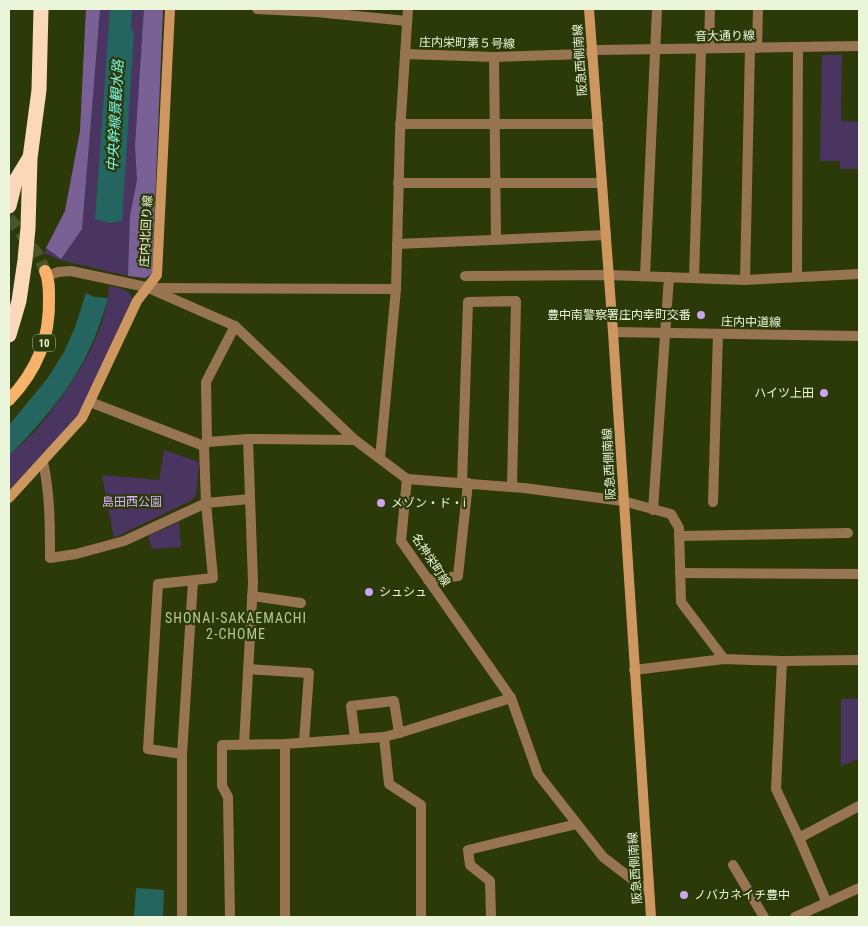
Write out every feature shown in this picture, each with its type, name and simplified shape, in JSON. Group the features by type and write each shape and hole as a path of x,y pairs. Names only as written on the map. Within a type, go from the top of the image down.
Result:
{"highway":[{"path":"9,335 19,302 25,260 30,158 39,90 41,9"},
{"path":"9,206 15,182 30,158"}],"main road":[{"name":"10","path":"9,400 27,378 44,344 49,306 46,274"}],"street":[{"name":"庄内北回り線","path":"9,498 82,418 137,301 157,275 170,9"},
{"name":"庄内栄町第５号線","path":"257,9 316,12 407,21 405,54 494,57 585,54 592,52"},
{"path":"407,21 408,9"},
{"name":"阪急西側南線","path":"589,9 613,332 651,917"},
{"path":"645,276 657,49 657,9"},
{"path":"694,278 705,48 710,9"},
{"path":"745,280 753,48 758,9"},
{"name":"音大通り線","path":"592,52 598,50 859,46"},
{"path":"797,277 798,47"},
{"path":"380,458 396,289 400,124 405,54"},
{"path":"494,57 496,240"},
{"path":"400,124 598,124"},
{"path":"398,183 602,182"},
{"path":"397,244 606,235"},
{"path":"46,274 70,271 146,288 235,326 355,440 407,479 512,486 624,502 671,514 679,528 681,602 724,659"},
{"path":"465,276 609,275 745,280 859,274"},
{"path":"653,510 670,277"},
{"path":"146,288 396,289"},
{"path":"428,580 458,576 465,483 468,302 516,301 512,486"},
{"path":"182,754 148,749 158,584 213,578 206,503 206,382 235,326"},
{"name":"庄内中道線","path":"613,332 859,336"},
{"path":"714,502 718,334"},
{"path":"90,402 206,443 248,439 355,440"},
{"path":"244,744 252,596 248,439"},
{"path":"43,462 50,519 50,558 76,554 124,541 206,503 250,499"},
{"name":"名神栄町線","path":"407,479 401,541 511,698 538,774 603,857 649,892"},
{"path":"679,536 848,533"},
{"path":"680,573 859,574"},
{"path":"182,917 182,754 193,581"},
{"path":"252,596 301,603"},
{"path":"634,670 724,659 782,661 859,660"},
{"path":"782,661 776,789 827,903"},
{"path":"248,669 309,673 304,742"},
{"path":"230,917 228,797 222,786 222,745 284,744 384,737 511,698"},
{"path":"355,738 351,706 394,700 399,733"},
{"path":"384,737 389,784 421,805 421,917"},
{"path":"284,744 285,917"},
{"path":"799,838 859,806"},
{"path":"491,917 490,881 470,865 468,850 576,824"},
{"path":"733,865 764,917"},
{"path":"795,917 859,888"}],"green space":[{"path":"86,9 163,9 152,274 145,278 128,276 60,260 44,253 65,211 80,131"},
{"path":"822,55 842,55 841,121 859,122 859,169 840,169 840,161 820,161"},
{"path":"109,286 126,291 131,295 132,299 79,415 9,490 9,456 42,423 65,393 86,359 101,323"},
{"name":"島田西公園","path":"164,450 199,462 196,496 190,501 114,538 102,475 159,480"},
{"path":"179,522 181,547 152,549 148,536"},
{"path":"841,699 859,699 859,759 841,766"}],"shaded area":[{"path":"86,9 100,9 82,229 61,259 46,248 65,211 80,131"},
{"path":"144,9 163,9 152,274 145,278 128,276 130,216 137,180 135,146"}],"water":[{"name":"中央幹線景観水路","path":"110,9 132,9 131,29 134,32 122,221 110,223 95,219"},
{"path":"86,293 95,297 108,298 91,345 70,384 57,402 9,456 9,425 47,379 64,352 75,327"},
{"path":"136,888 164,890 163,917 134,917"}],"tunnel":[{"path":"9,218 38,255 45,271"}],"place":[{"name":"豊中南警察署庄内幸町交番","path":"701,315"},
{"name":"ハイツ上田","path":"824,393"},
{"name":"メゾン・ド・i","path":"381,503"},
{"name":"シュシュ","path":"369,592"},
{"name":"ノバカネイチ豊中","path":"684,895"}],"district":[{"name":"SHONAI-SAKAEMACHI 2-CHOME","path":"236,626"}]}
